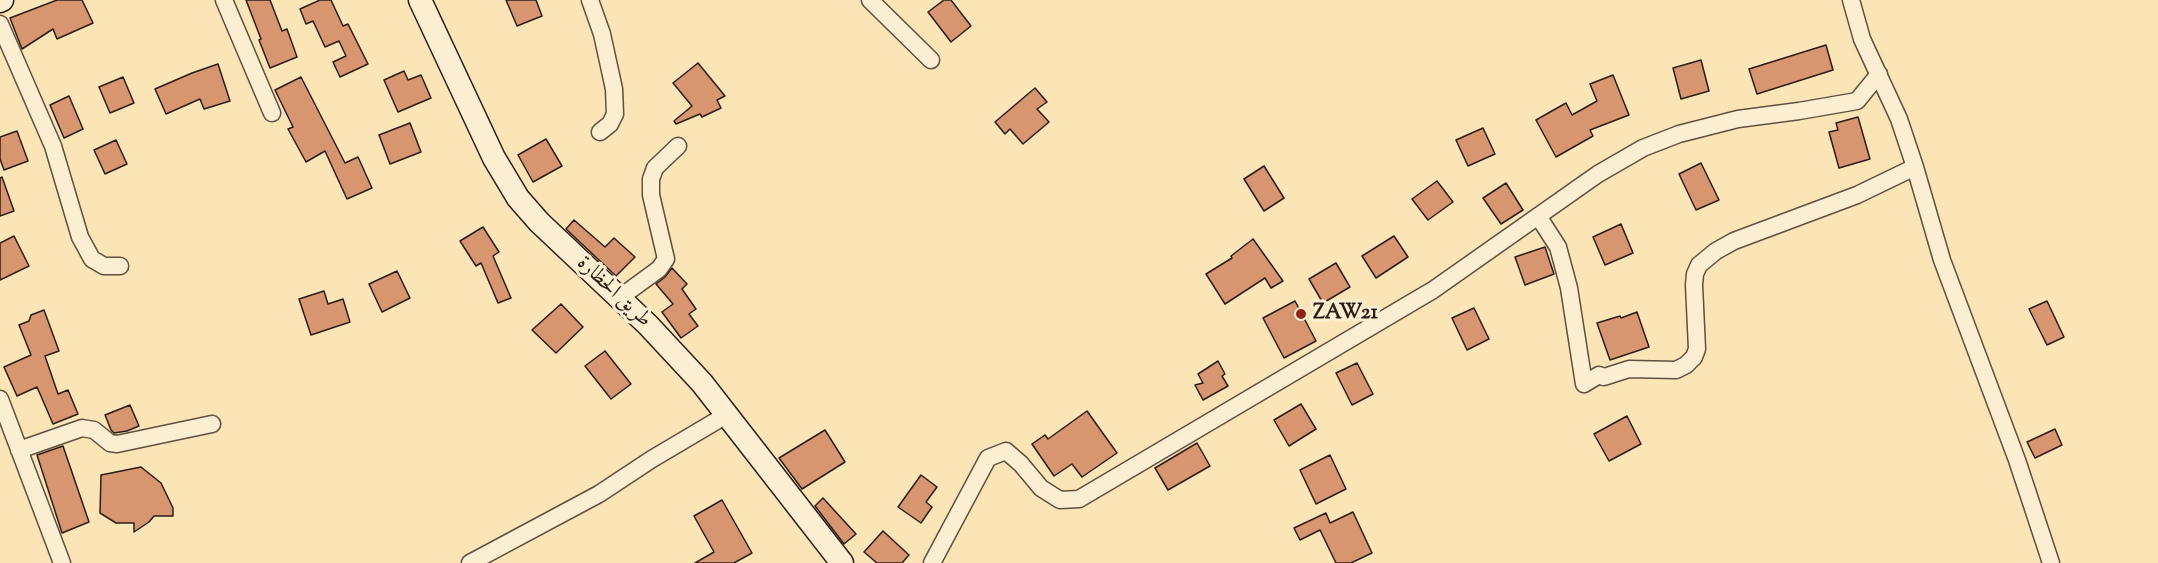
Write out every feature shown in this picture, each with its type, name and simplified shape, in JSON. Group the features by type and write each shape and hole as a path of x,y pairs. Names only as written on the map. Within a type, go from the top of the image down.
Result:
{"street":[{"path":"224,0 272,113"},
{"name":"طريق الحظارة","path":"420,0 494,158 509,185 539,222 676,354 728,414 786,493 842,563"},
{"path":"590,0 602,34 614,88 615,114 610,123 600,132"},
{"path":"870,0 931,60"},
{"path":"1851,0 1862,39 1899,119 1945,270 2018,460 2051,563"},
{"path":"0,24 53,146 80,237 92,259 104,266 120,266"},
{"path":"932,563 988,458 1006,451 1041,488 1060,500 1079,499 1433,290 1598,174 1643,148 1679,134 1738,118 1857,101 1879,74"},
{"path":"618,299 659,269 666,259 651,195 651,179 655,168 678,146"},
{"path":"1538,216 1558,247 1569,288 1584,384 1599,375 1604,377 1629,369 1676,370 1686,365 1694,357 1697,349 1695,273 1699,265 1716,250 1734,241 1857,195 1915,167"},
{"path":"0,399 62,563"},
{"path":"470,563 599,494 652,459 728,414"},
{"path":"20,450 82,428 94,430 110,443 117,444 212,424"}],"building":[{"path":"57,0 82,0 93,23 57,39 53,29 22,49 10,18"},
{"path":"246,0 270,0 282,31 287,29 297,57 270,68"},
{"path":"320,0 331,0 343,26 348,24 368,64 340,77 333,62 346,56 339,41 325,47 313,21 306,24 300,9"},
{"path":"506,0 536,0 542,16 517,26"},
{"path":"944,0 951,0 971,26 951,42 928,12"},
{"path":"1826,45 1833,70 1757,94 1749,69"},
{"path":"1701,60 1709,91 1681,99 1673,68"},
{"path":"698,63 725,96 717,100 721,108 702,117 700,114 676,124 674,121 692,106 673,83"},
{"path":"218,64 230,101 204,109 200,99 166,114 155,89"},
{"path":"404,71 408,80 421,75 431,98 398,112 384,80"},
{"path":"1613,75 1629,115 1590,130 1593,136 1556,157 1536,120 1566,103 1572,115 1597,101 1590,84"},
{"path":"123,77 134,103 110,113 99,87"},
{"path":"301,77 345,163 358,157 372,188 347,199 325,151 306,162 288,129 293,127 275,90"},
{"path":"1035,88 1047,102 1037,109 1049,122 1023,144 1010,129 1005,134 995,122"},
{"path":"69,96 83,129 64,138 50,105"},
{"path":"1858,117 1870,159 1839,168 1829,132 1838,130 1836,123"},
{"path":"410,123 421,152 390,164 379,135"},
{"path":"1483,128 1495,154 1468,166 1456,140"},
{"path":"17,131 28,161 4,170 0,159 0,137"},
{"path":"546,139 562,166 533,182 518,155"},
{"path":"116,140 127,164 105,174 94,150"},
{"path":"1701,163 1719,200 1696,210 1679,174"},
{"path":"1264,166 1284,198 1264,211 1244,179"},
{"path":"2,177 14,211 0,216 0,178"},
{"path":"1437,181 1453,202 1428,220 1412,199"},
{"path":"1506,183 1523,210 1501,224 1483,198"},
{"path":"574,220 605,247 614,238 635,257 616,276 566,229"},
{"path":"1621,224 1633,253 1605,265 1593,237"},
{"path":"483,227 499,252 493,256 511,298 498,303 481,263 476,266 460,241"},
{"path":"14,236 29,266 0,280 0,243"},
{"path":"1394,236 1408,257 1376,278 1362,256"},
{"path":"1253,239 1283,281 1271,288 1265,278 1225,304 1206,274 1232,258 1231,256"},
{"path":"1545,247 1554,274 1525,285 1515,257"},
{"path":"1336,263 1350,287 1323,303 1309,279"},
{"path":"672,268 687,284 682,289 696,309 689,314 698,326 681,338 662,312 673,304 656,284"},
{"path":"397,271 410,298 382,312 369,284"},
{"path":"324,291 328,304 343,299 350,322 311,335 299,299"},
{"path":"1295,301 1316,341 1284,358 1263,318"},
{"path":"2047,301 2064,337 2047,345 2029,309"},
{"path":"561,304 583,327 556,353 532,330"},
{"path":"1474,308 1489,339 1467,350 1452,318"},
{"path":"44,310 59,351 45,356 58,394 68,390 78,414 53,424 37,387 17,396 4,367 31,355 19,325 29,321 31,315"},
{"path":"1637,312 1649,347 1610,360 1597,323"},
{"path":"605,351 631,384 611,399 585,366"},
{"path":"1218,361 1225,374 1222,376 1228,386 1203,400 1195,385 1203,383 1198,374"},
{"path":"1357,363 1373,394 1352,405 1336,373"},
{"path":"1301,404 1316,429 1289,446 1274,420"},
{"path":"130,405 139,426 114,433 105,415"},
{"path":"1087,411 1117,453 1082,477 1072,464 1054,476 1032,444 1045,435 1048,439"},
{"path":"1627,416 1641,444 1609,461 1594,434"},
{"path":"2055,429 2062,445 2035,458 2027,442"},
{"path":"825,430 845,462 802,489 779,458"},
{"path":"1197,443 1210,466 1168,490 1155,468"},
{"path":"63,446 89,522 62,533 37,455"},
{"path":"1330,455 1346,489 1316,504 1300,470"},
{"path":"141,467 161,483 173,508 173,516 154,516 134,532 134,523 116,523 100,513 101,475"},
{"path":"921,475 937,487 926,502 932,507 921,523 898,507"},
{"path":"823,498 856,534 844,544 815,506"},
{"path":"722,500 752,553 734,563 695,563 714,552 694,516"},
{"path":"1353,512 1372,553 1351,563 1336,563 1320,530 1300,540 1294,528 1326,513 1330,523"},
{"path":"883,531 909,555 902,563 877,563 864,552"}],"place":[{"name":"ZAW21","path":"1301,314"}]}
